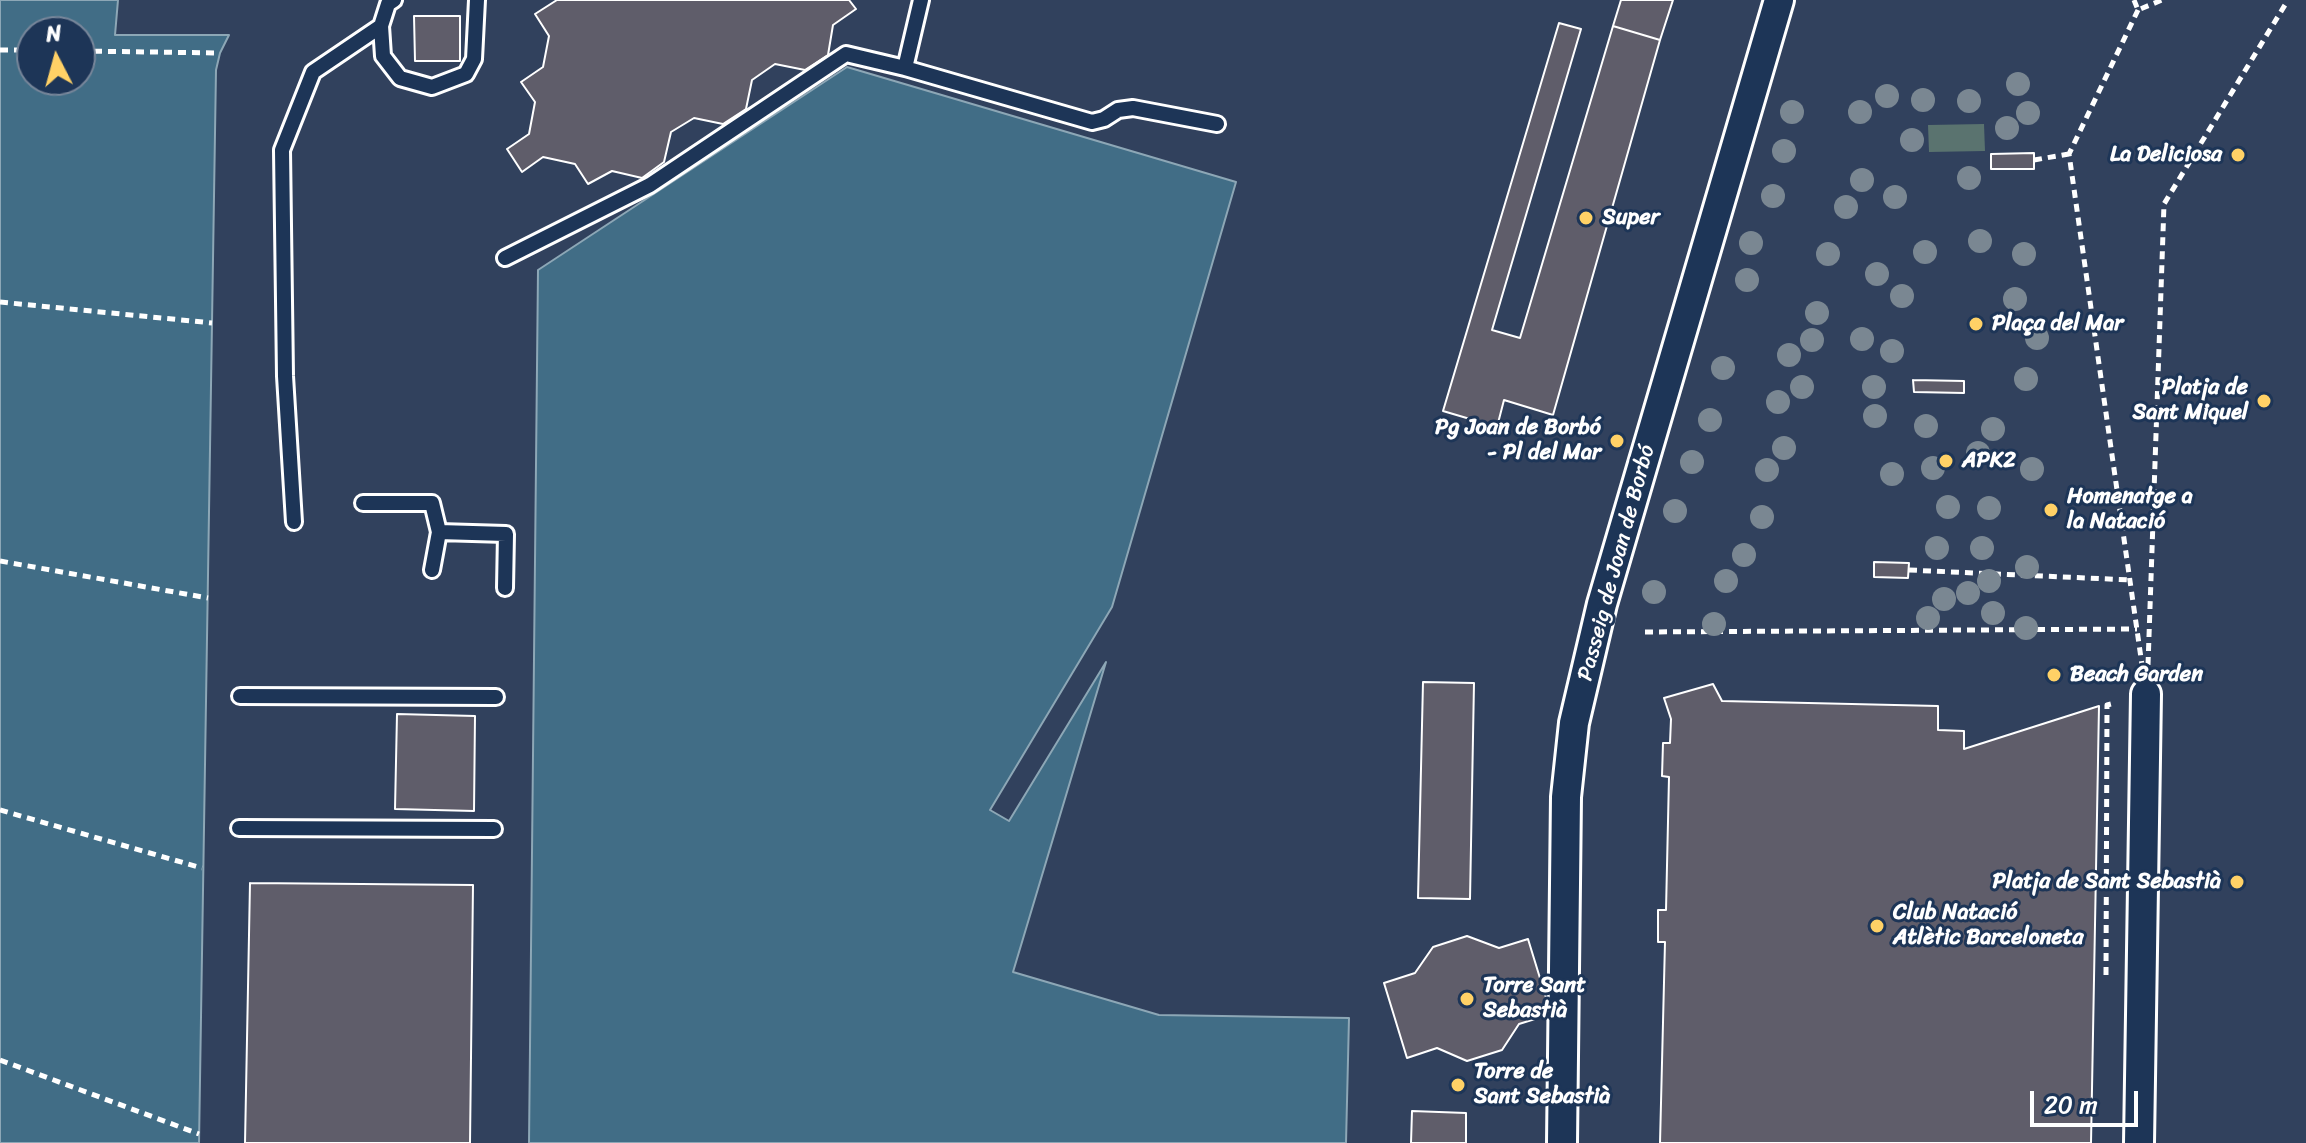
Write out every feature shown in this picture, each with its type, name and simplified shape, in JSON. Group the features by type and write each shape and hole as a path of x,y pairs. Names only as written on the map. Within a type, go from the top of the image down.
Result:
{"street":[{"name":"Passeig de Joan de Borbó","path":"1562,1143 1566,797 1574,723 1602,604 1779,0"},
{"path":"2139,1143 2146,694"}],"lane":[{"path":"394,0 388,4 381,26 383,56 400,78 432,87 466,74 474,59 477,0"},
{"path":"905,68 921,0"},
{"path":"294,522 285,376 282,150 313,72 381,26"},
{"path":"505,258 650,185 846,54 1092,122 1118,110 1133,108 1217,124"},
{"path":"363,503 432,503 439,532 432,570"},
{"path":"439,532 506,534 505,588"},
{"path":"240,696 496,697"},
{"path":"239,828 494,829"}],"path":[{"path":"2134,0 2138,10"},
{"path":"2146,694 2069,154 2138,10 2162,0"},
{"path":"2146,694 2164,204 2288,0"},
{"path":"96,51 220,53"},
{"path":"2034,160 2069,154"},
{"path":"0,302 212,323"},
{"path":"0,561 208,598"},
{"path":"1909,570 2130,580"},
{"path":"1645,632 2137,629"},
{"path":"0,810 202,868"},
{"path":"0,1060 199,1134"}],"green space":[{"path":"1984,124 1985,151 1929,152 1928,125"}],"water":[{"path":"0,0 118,0 115,35 229,35 216,70 199,1143 0,1143"},
{"path":"847,67 1236,182 1112,607 990,810 1009,821 1106,662 1013,972 1159,1015 1349,1018 1346,1143 529,1143 538,270"}],"building":[{"path":"557,0 849,0 856,9 833,25 828,55 805,70 775,64 752,80 746,109 723,124 694,118 671,132 664,162 642,178 612,171 588,184 575,164 543,157 522,172 507,149 529,134 535,102 521,82 543,67 549,36 535,14"},
{"path":"1621,0 1673,0 1660,40 1613,26"},
{"path":"414,16 460,16 460,61 415,61"},
{"path":"1559,23 1581,29 1492,330 1520,338 1613,26 1660,40 1553,415 1504,400 1497,427 1443,411"},
{"path":"2034,153 2034,169 1991,169 1991,154"},
{"path":"1913,380 1964,381 1964,393 1914,392"},
{"path":"1874,562 1909,563 1908,578 1874,577"},
{"path":"1423,682 1474,683 1470,899 1418,898"},
{"name":"Club Natació Atlètic Barceloneta","path":"1713,684 1722,701 1938,706 1938,730 1964,731 1964,749 2099,706 2091,1143 1660,1143 1665,942 1658,942 1658,910 1666,910 1669,777 1662,776 1663,743 1670,743 1671,719 1664,698"},
{"path":"397,714 475,716 474,811 395,809"},
{"path":"250,883 473,885 470,1143 245,1143"},
{"name":"Torre Sant Sebastià","path":"1467,936 1499,948 1528,939 1551,1014 1519,1024 1502,1050 1467,1061 1437,1048 1407,1058 1384,983 1415,973 1433,947"},
{"path":"1412,1111 1466,1113 1466,1143 1411,1143"}],"place":[{"name":"La Deliciosa","path":"2238,155"},
{"name":"Super","path":"1586,218"},
{"name":"Plaça del Mar","path":"1976,324"},
{"name":"Platja de Sant Miquel","path":"2264,401"},
{"name":"Pg Joan de Borbó - Pl del Mar","path":"1617,441"},
{"name":"APK2","path":"1946,461"},
{"name":"Homenatge a la Natació","path":"2051,510"},
{"name":"Beach Garden","path":"2054,675"},
{"name":"Platja de Sant Sebastià","path":"2237,882"},
{"name":"Club Natació Atlètic Barceloneta","path":"1877,926"},
{"name":"Torre Sant Sebastià","path":"1467,999"},
{"name":"Torre de Sant Sebastià","path":"1458,1085"}]}
